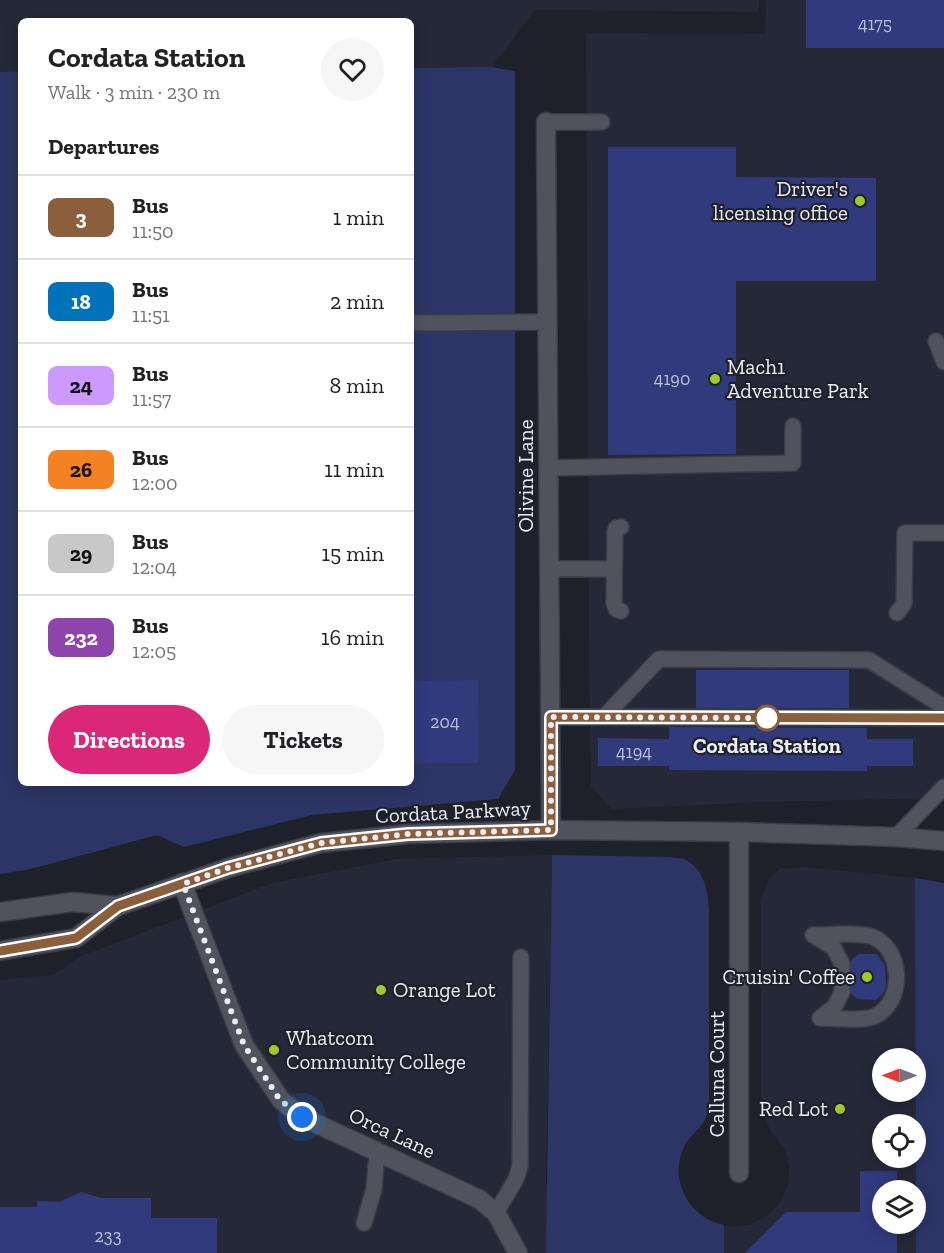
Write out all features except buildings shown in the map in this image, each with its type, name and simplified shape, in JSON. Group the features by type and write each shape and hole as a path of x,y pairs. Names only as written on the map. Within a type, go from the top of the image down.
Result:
{"street":[{"name":"Olivine Lane","path":"546,122 551,830"},
{"name":"Cordata Parkway","path":"0,951 76,938 118,906 228,868 321,843 408,834 551,830 739,831 944,841"},
{"name":"Calluna Court","path":"739,831 739,1173"},
{"name":"Orca Lane","path":"183,884 244,1045 280,1100 302,1117 478,1198 496,1213 518,1253"},
{"name":"Cordata Parkway","path":"0,912 72,902 118,906"}],"lane":[{"path":"546,122 602,122"},
{"path":"414,323 548,322"},
{"path":"936,341 944,362"},
{"path":"549,468 793,463 793,426"},
{"path":"621,527 616,528 615,531 614,569 614,603 616,609 621,611"},
{"path":"897,613 904,604 905,533 944,533"},
{"path":"550,569 614,569"},
{"path":"604,717 659,659 869,660 944,707"},
{"path":"551,717 944,718"},
{"path":"896,837 944,787"},
{"path":"813,935 872,936 890,949 895,965 896,988 887,1007 874,1017 820,1018 835,1006 842,992 842,964 834,948 813,935"},
{"path":"496,1213 516,1179 520,1166 521,957"},
{"path":"364,1223 374,1189 377,1152"}],"shaded area":[{"path":"0,0 759,0 759,12 535,10 492,67 414,68 414,18 18,18 18,71 0,72"},
{"path":"766,0 944,0 944,798 763,802 611,809 591,786 586,33 765,34"},
{"path":"492,67 515,71 515,770 498,799 312,815 184,847 157,835 31,869 0,874 0,72 18,71 18,786 414,786 414,68"},
{"name":"Whatcom Community College","path":"552,855 546,1185 680,1184 687,1201 699,1214 715,1224 733,1227 752,1224 768,1215 781,1201 788,1184 789,1166 785,1148 771,1132 761,1110 761,899 769,878 779,869 804,867 915,878 915,1048 872,1048 872,1102 916,1102 916,1114 872,1114 872,1168 916,1168 916,1180 872,1180 872,1234 916,1234 916,1253 0,1253 0,980 53,975 79,957 272,883 397,859"},
{"path":"552,855 679,858 694,866 702,877 709,910 709,1110 703,1123 685,1145 679,1161 679,1174 685,1197 692,1207 701,1215 724,1225 724,1253 546,1253"},
{"path":"915,878 944,883 944,1253 916,1253 916,1234 926,1234 926,1180 916,1180 916,1168 926,1168 926,1114 916,1114 916,1102 926,1102 926,1048 915,1048"}],"bus line":[{"name":"3","path":"0,951 76,938 118,906 228,868 321,843 408,834 551,830 551,717 944,718"}],"place":[{"name":"Driver's licensing office","path":"860,201"},
{"name":"Mach1 Adventure Park","path":"715,379"},
{"name":"Cordata Station","path":"767,718"},
{"name":"Cruisin' Coffee","path":"867,977"},
{"name":"Orange Lot","path":"381,990"},
{"name":"Whatcom Community College","path":"274,1050"},
{"name":"Red Lot","path":"840,1109"}],"route":[{"path":"302,1117 280,1100 244,1045 183,884 228,868 321,843 408,834 551,830 551,717 767,718"}]}
